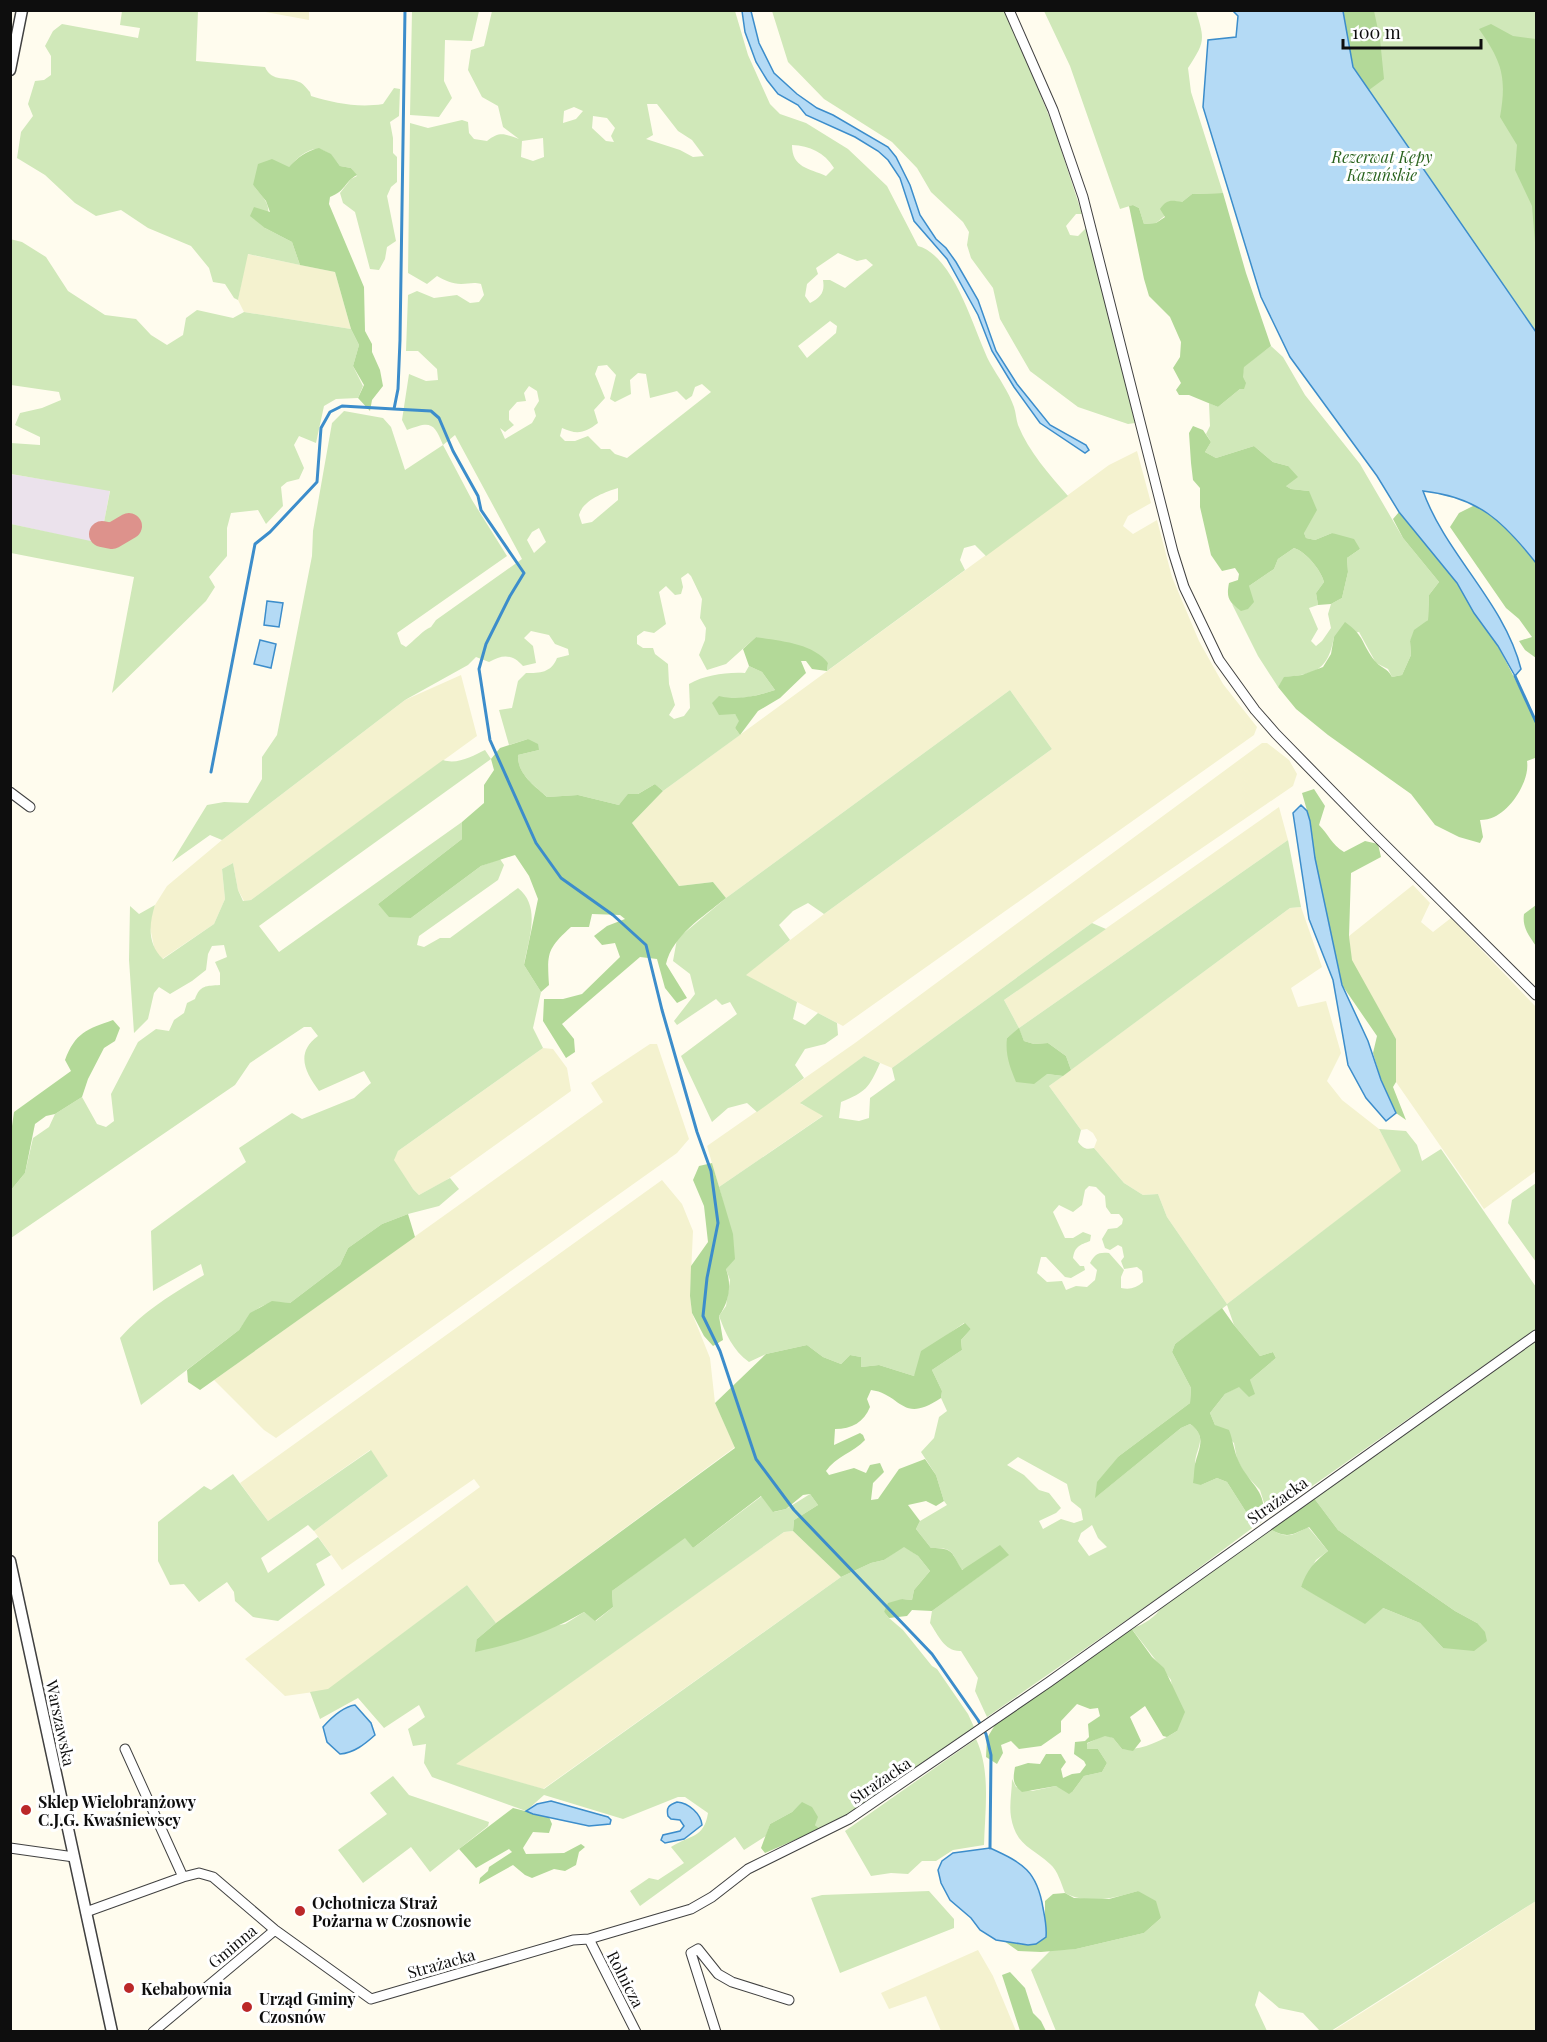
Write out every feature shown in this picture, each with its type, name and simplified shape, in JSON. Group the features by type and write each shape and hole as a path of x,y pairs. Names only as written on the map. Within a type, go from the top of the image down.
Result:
{"street":[{"path":"10,70 22,10"},
{"path":"1010,10 1053,110 1083,197 1173,552 1184,587 1219,660 1234,683 1276,734 1536,995"},
{"path":"10,792 30,807"},
{"name":"Strażacka","path":"86,1912 183,1876 199,1873 213,1877 275,1930 371,1999 573,1940 589,1939 691,1909 712,1897 748,1869 849,1820 1536,1335"},
{"name":"Warszawska","path":"10,1561 112,2031"},
{"path":"125,1749 183,1876"},
{"path":"10,1848 74,1857"},
{"name":"Gminna","path":"153,2031 275,1930"},
{"name":"Rolnicza","path":"589,1939 636,2031"},
{"path":"716,2031 691,1953 699,1949 718,1974 732,1982 789,2000"}],"shaded area":[{"path":"260,11 309,11 309,20"},
{"path":"247,254 335,272 351,329 244,312 238,300"},
{"path":"1137,451 1151,503 1128,516 1123,526 1133,534 1157,520 1172,577 1199,641 1223,684 1257,727 1254,735 843,1026 745,975 824,914 1052,749 1010,690 726,898 713,882 679,886 632,823 663,791 1109,465"},
{"path":"10,474 110,490 100,544 11,524"},
{"path":"461,675 477,736 251,900 244,901 238,890 233,863 222,869 225,899 214,924 162,959 155,952 149,922 155,905 167,886 222,840 405,700"},
{"path":"1262,743 1267,743 1289,760 1297,774 1293,786 1092,923 892,1068 864,1056 801,1104 824,1115 719,1187 707,1146 855,1043"},
{"path":"1279,807 1288,840 1019,1028 1004,1000"},
{"path":"1413,885 1430,903 1421,922 1433,932 1451,918 1536,1007 1536,1171 1484,1209 1396,1082 1396,1039 1351,960 1349,936"},
{"path":"1301,907 1322,967 1291,988 1298,1007 1326,1001 1341,1053 1327,1081 1342,1100 1379,1129 1402,1171 1227,1304 1167,1217 1158,1194 1143,1195 1124,1183 1094,1148 1097,1140 1093,1133 1087,1129 1081,1130 1049,1086 1290,908"},
{"path":"650,1044 657,1044 689,1139 677,1153 276,1438 264,1430 214,1380 603,1102 591,1083"},
{"path":"543,1048 553,1049 567,1068 571,1091 445,1181 419,1195 393,1160 398,1151"},
{"path":"662,1180 682,1204 693,1231 690,1296 692,1313 710,1358 715,1403 735,1447 496,1623 467,1585 328,1690 285,1696 245,1659 480,1487 474,1479 342,1570 314,1531 388,1476 370,1450 268,1521 240,1483"},
{"path":"793,1531 841,1577 543,1789 455,1764 784,1532"},
{"path":"1536,1901 1536,2031 1331,2032 1415,1979"},
{"path":"978,1950 993,1976 1016,2031 941,2031 926,1996 889,2009 881,1993"}],"green space":[{"path":"122,11 198,11 196,61 265,67 276,77 300,83 310,92 311,96 320,99 355,105 383,104 394,88 400,89 399,116 390,122 393,153 397,157 397,182 391,187 387,196 396,241 387,247 385,259 379,270 370,269 355,212 343,203 340,193 351,179 357,176 351,168 340,166 331,155 321,150 316,149 305,153 289,167 253,185 267,205 265,228 292,242 300,265 248,254 238,300 234,298 225,284 213,282 209,268 191,246 148,228 121,210 96,216 75,203 45,175 17,158 21,132 33,116 28,104 35,81 44,80 51,75 51,56 45,46 53,31 62,24 138,38 140,28 120,25"},
{"path":"412,11 479,11 472,41 445,40 444,81 452,98 439,117 410,115"},
{"path":"492,11 735,11 748,55 770,104 780,114 806,123 848,149 887,186 918,246 931,253 943,264 962,297 990,363 1009,396 1023,435 1040,462 1068,496 986,556 975,545 964,548 960,560 965,570 827,671 828,663 756,637 726,664 707,670 699,655 705,640 706,628 700,618 702,599 691,576 688,573 681,578 683,587 681,594 675,595 666,586 659,592 666,624 654,633 644,631 637,636 637,644 643,648 653,648 655,654 668,664 669,684 675,705 669,715 674,719 684,716 690,708 689,684 716,675 745,673 749,666 762,672 775,690 740,698 719,697 740,721 735,728 740,735 663,791 655,784 619,805 578,795 547,797 527,779 520,768 518,755 539,750 528,739 509,745 499,710 512,708 518,681 526,673 545,671 552,667 557,658 569,655 568,649 555,644 549,635 531,631 524,638 533,646 536,663 523,666 507,656 489,662 476,657 468,665 405,700 222,840 210,835 172,862 207,805 224,802 248,803 262,779 262,757 277,735 312,556 313,531 332,423 344,411 383,418 391,427 405,470 443,445 434,428 421,425 407,430 402,420 409,374 426,381 438,380 437,369 418,351 406,351 408,295 417,291 434,298 457,295 470,303 479,302 484,295 481,284 454,283 437,276 427,284 408,273 410,123 428,128 462,120 468,122 469,133 474,139 487,141 502,134 519,139 503,127 498,106 482,97 468,70 471,50 484,46","holes":["647,104 657,104 678,131 692,140 704,156 693,157 680,150 646,139 653,135","574,107 583,111 576,119 563,123 564,111","593,116 607,118 615,128 611,136 614,142 606,141 592,128","543,138 544,157 533,161 521,157 522,141","792,145 816,151 834,168 826,176 798,163","838,253 857,261 866,259 873,265 845,288 830,280 823,280 821,294 810,303 805,296 807,284 818,274 816,268","830,321 837,326 836,333 807,358 798,346","607,365 616,375 610,399 615,402 631,394 630,380 638,373 646,374 650,398 677,391 686,400 692,396 695,387 702,384 711,392 627,458 615,454 610,449 601,449 588,436 575,441 565,441 560,436 562,428 572,432 581,432 598,423 594,410 605,398 595,374 598,366","529,386 537,391 539,401 534,409 536,416 532,423 505,439 500,428 505,432 514,425 509,420 509,411 517,402 526,401 524,393","455,435 522,559 436,620 431,627 406,647 401,644 397,633 507,556 472,500 443,445","618,488 618,500 592,522 582,524 579,515 581,510 595,497","539,528 546,542 534,553 527,540 532,532"]},
{"path":"772,11 1006,11 1054,128 1082,214 1076,214 1066,226 1070,235 1078,236 1087,227 1135,423 1128,424 1078,407 1030,371 1000,319 993,288 971,258 967,245 969,232 963,222 931,192 917,168 892,142 824,99 788,62"},
{"path":"1044,11 1196,11 1202,41 1188,68 1191,92 1223,193 1192,194 1156,223 1144,224 1139,208 1133,205 1120,209 1070,66"},
{"name":"Rezerwat Kępy Kazuńskie","path":"1233,11 1536,11 1536,563 1501,522 1470,502 1423,490 1290,357 1261,297 1203,107 1208,40 1236,37 1238,16"},
{"path":"1343,11 1374,11 1380,39 1384,79 1369,90 1353,66"},
{"path":"1491,24 1513,36 1536,39 1536,254 1532,206 1515,170 1517,145 1500,117 1503,91 1501,70 1493,51 1479,29"},
{"path":"319,148 331,154 340,166 351,168 357,175 339,192 330,197 329,204 364,287 365,331 372,344 372,352 380,370 383,386 372,400 370,411 358,398 364,385 353,366 359,345 351,329 335,272 300,265 292,242 265,228 250,216 254,207 270,212 266,201 253,185 258,164 272,159 289,167 302,155"},
{"path":"1223,193 1246,273 1271,346 1244,367 1243,377 1246,383 1244,389 1240,389 1218,407 1189,395 1179,395 1176,390 1181,383 1173,368 1180,357 1181,342 1170,317 1149,296 1129,206 1139,208 1144,224 1156,223 1165,217 1160,209 1167,202 1182,202 1192,194"},
{"path":"10,239 22,242 46,257 68,291 105,315 136,319 151,335 167,345 183,335 186,318 197,310 233,318 244,312 351,329 359,345 353,366 363,386 358,398 336,399 324,406 316,443 299,436 294,445 304,468 299,479 287,482 281,487 283,506 266,524 258,510 231,513 227,528 227,556 209,577 215,587 206,601 112,693 134,577 11,553 11,524 100,543 110,491 11,474 11,443 40,445 40,437 15,425 20,413 42,408 61,400 59,392 11,385"},
{"path":"1271,346 1283,357 1305,395 1360,464 1403,538 1439,582 1429,595 1428,620 1410,641 1411,655 1402,675 1392,677 1388,669 1376,663 1359,632 1334,637 1328,657 1319,668 1313,672 1285,677 1278,687 1258,656 1232,604 1241,610 1249,586 1274,569 1278,559 1294,548 1299,550 1320,572 1324,582 1316,593 1318,605 1309,608 1318,629 1311,641 1316,646 1331,628 1328,614 1331,604 1342,598 1348,572 1347,558 1360,549 1332,533 1315,540 1306,538 1304,533 1309,491 1291,489 1286,486 1288,466 1273,462 1254,446 1216,458 1205,452 1211,442 1206,434 1210,426 1209,403 1218,407 1240,389 1244,366"},
{"path":"1193,426 1203,430 1211,442 1205,452 1216,458 1254,446 1273,462 1288,466 1298,477 1286,486 1291,489 1309,491 1317,510 1304,533 1306,538 1315,540 1332,533 1354,539 1360,549 1347,558 1348,572 1342,598 1331,604 1318,605 1316,593 1324,582 1322,577 1308,557 1294,548 1278,559 1274,569 1249,586 1254,602 1248,609 1241,611 1231,602 1228,596 1229,583 1238,580 1239,574 1235,568 1222,571 1211,555 1200,507 1200,488 1193,480 1189,433"},
{"path":"1475,505 1501,522 1536,563 1536,658 1525,650 1519,641 1532,637 1519,619 1506,608 1450,527 1459,513"},
{"path":"1399,512 1457,583 1474,613 1498,646 1536,720 1536,760 1535,758 1527,761 1523,785 1507,808 1494,817 1480,820 1483,837 1480,843 1459,837 1435,825 1411,794 1328,735 1296,709 1278,687 1284,677 1302,675 1323,667 1331,654 1334,637 1345,622 1360,636 1377,663 1392,677 1402,675 1411,655 1410,641 1414,630 1428,620 1429,595 1439,582 1403,538 1393,519"},
{"path":"756,637 795,644 814,651 828,663 827,671 812,669 806,661 801,661 806,673 780,698 758,711 740,735 735,728 739,721 735,714 719,715 712,703 719,696 740,698 775,690 762,672 749,666 743,649"},
{"path":"1010,690 1052,749 824,914 808,903 793,911 779,925 790,940 746,975 797,1002 793,1019 805,1025 818,1013 837,1023 838,1035 825,1044 805,1049 795,1065 804,1078 757,1112 747,1103 728,1108 712,1122 681,1056 737,1014 730,1002 722,1005 716,999 677,1025 674,1021 695,994 690,974 673,961 677,939 726,898"},
{"path":"528,739 538,744 539,750 518,755 518,762 528,779 547,797 578,795 619,805 628,794 638,794 655,784 663,791 632,823 679,886 713,882 726,898 682,935 666,964 687,998 677,1003 665,988 657,959 640,957 562,1024 574,1039 575,1052 566,1058 543,1021 544,999 563,999 582,994 620,957 615,943 602,945 594,936 607,926 625,919 620,915 592,914 589,927 571,927 550,952 549,985 541,992 524,965 538,899 529,876 515,855 481,866 411,918 389,917 378,904 462,839 462,822 484,803 484,785 494,770 491,759 500,748"},
{"path":"485,750 491,759 259,926 279,952 462,822 462,839 378,904 411,918 481,866 500,859 504,865 498,880 419,936 417,945 424,947 440,938 450,938 518,888 530,905 532,914 524,965 541,992 533,1028 543,1048 398,1151 394,1160 419,1195 450,1178 459,1189 439,1206 382,1224 348,1248 340,1265 290,1303 273,1303 260,1307 249,1316 239,1330 141,1405 120,1338 149,1311 204,1275 201,1264 153,1291 151,1231 246,1162 239,1148 292,1113 302,1119 354,1098 371,1083 364,1071 319,1091 306,1070 305,1063 306,1049 318,1036 311,1027 304,1027 250,1063 235,1085 11,1238 11,1190 25,1173 33,1138 49,1127 55,1114 82,1097 97,1124 106,1127 114,1121 111,1094 138,1042 156,1029 169,1031 174,1020 184,1013 187,1003 195,999 201,989 220,985 220,973 215,962 227,957 224,945 212,946 208,954 206,970 192,981 170,994 159,987 154,993 148,1019 134,1033 129,960 130,906 139,914 155,905 151,919 151,934 154,947 163,959 214,924 225,899 222,869 233,863 238,890 243,901 251,900 443,760 459,761"},
{"path":"1314,789 1325,806 1319,825 1333,843 1344,852 1365,841 1378,844 1381,857 1351,873 1349,936 1352,960 1396,1039 1396,1082 1393,1087 1406,1120 1396,1113 1381,1080 1373,1053 1377,1036 1342,985 1315,858 1310,821 1302,793"},
{"path":"1288,840 1301,907 1290,908 1071,1070 1066,1056 1048,1043 1034,1044 1024,1041 1019,1029 1007,1038 1047,1074 1063,1076 1049,1086 1081,1130 1078,1142 1084,1148 1094,1148 1124,1183 1143,1195 1158,1194 1167,1217 1227,1304 1401,1171 1379,1129 1406,1131 1417,1145 1422,1161 1441,1149 1536,1287 1536,1329 1264,1520 1265,1506 1260,1490 1245,1474 1237,1459 1234,1443 1215,1425 1210,1413 1225,1394 1250,1380 1276,1358 1273,1352 1260,1356 1234,1325 1227,1305 1175,1344 1172,1352 1191,1388 1190,1403 1119,1456 1096,1497 1181,1428 1190,1424 1196,1429 1200,1439 1195,1466 1201,1485 1217,1478 1227,1482 1255,1526 1161,1596 987,1717 975,1691 978,1678 961,1651 955,1651 946,1646 930,1623 932,1611 1008,1555 961,1570 951,1552 944,1548 931,1548 916,1529 920,1521 947,1505 936,1475 921,1452 934,1438 939,1417 947,1411 941,1398 942,1391 932,1370 962,1350 961,1340 971,1329 964,1323 947,1335 914,1376 879,1365 861,1367 861,1357 850,1355 841,1364 823,1357 807,1345 766,1354 749,1362 734,1347 719,1316 726,1306 730,1280 726,1269 725,1210 719,1187 823,1116 800,1103 864,1056 880,1063 866,1088 841,1102 839,1118 859,1121 869,1118 870,1098 895,1080 892,1068 1092,923 1106,929 1004,1000 1019,1028","holes":["1089,1186 1096,1187 1105,1196 1106,1207 1111,1214 1119,1214 1123,1219 1122,1224 1117,1228 1108,1229 1102,1239 1105,1248 1110,1250 1118,1245 1122,1247 1124,1257 1121,1261 1124,1269 1137,1267 1142,1271 1143,1282 1135,1287 1121,1288 1121,1277 1124,1270 1109,1253 1099,1253 1090,1263 1097,1270 1095,1280 1087,1287 1076,1286 1066,1290 1062,1281 1047,1282 1037,1273 1041,1257 1046,1257 1065,1277 1071,1278 1085,1270 1084,1266 1080,1266 1073,1258 1077,1248 1090,1241 1091,1235 1083,1232 1073,1238 1065,1238 1053,1212 1059,1205 1073,1212 1082,1205 1085,1190","1018,1457 1067,1484 1071,1501 1081,1509 1083,1520 1074,1523 1061,1519 1043,1529 1039,1521 1061,1508 1049,1493 1039,1490 1024,1475 1007,1465","1092,1525 1098,1538 1107,1547 1089,1556 1078,1541 1081,1533"]},
{"path":"1536,905 1536,946 1524,923 1524,914"},
{"path":"113,1020 120,1028 115,1041 104,1048 88,1079 82,1097 35,1124 25,1173 11,1190 10,1140 14,1112 71,1071 65,1060 73,1044 83,1033"},
{"path":"1019,1028 1024,1041 1034,1044 1048,1043 1066,1056 1071,1070 1063,1076 1047,1074 1034,1084 1016,1082 1008,1061 1007,1038"},
{"path":"712,1163 733,1234 735,1259 726,1269 729,1281 728,1293 719,1316 723,1340 713,1346 704,1336 692,1313 690,1296 691,1266 708,1242 704,1206 693,1180 699,1166"},
{"path":"1536,1183 1536,1262 1508,1223 1512,1200"},
{"path":"408,1214 415,1237 200,1390 188,1382 187,1370 239,1330 250,1313 272,1301 290,1303 340,1265 348,1248 382,1224"},
{"path":"1222,1308 1260,1356 1273,1352 1276,1358 1250,1380 1255,1394 1249,1397 1239,1387 1225,1394 1210,1413 1215,1425 1229,1430 1239,1462 1263,1501 1264,1520 1255,1526 1227,1482 1217,1478 1201,1485 1193,1483 1200,1438 1199,1433 1190,1424 1181,1428 1095,1498 1097,1482 1119,1456 1190,1403 1191,1388 1172,1352 1175,1344"},
{"path":"965,1323 971,1329 961,1340 962,1350 932,1370 942,1391 941,1398 928,1406 918,1409 909,1408 871,1390 867,1399 870,1407 864,1417 857,1424 835,1429 834,1445 860,1433 865,1440 834,1462 826,1471 829,1475 854,1468 866,1473 870,1465 880,1463 884,1472 873,1483 871,1500 878,1499 899,1469 925,1459 936,1475 944,1501 936,1506 926,1501 908,1505 920,1521 916,1529 931,1548 951,1552 962,1570 1000,1545 1009,1555 932,1611 912,1610 907,1616 889,1618 884,1612 888,1603 902,1599 912,1600 914,1590 930,1571 918,1556 904,1547 884,1560 871,1563 841,1577 793,1531 794,1520 818,1505 810,1494 803,1495 786,1509 773,1512 761,1496 693,1548 685,1538 612,1591 613,1607 595,1621 584,1612 558,1626 531,1636 475,1652 477,1639 496,1623 735,1448 715,1403 766,1354 807,1345 823,1357 841,1364 850,1355 861,1357 861,1367 879,1365 914,1376 921,1351"},
{"path":"1536,1340 1536,1901 1331,2031 1320,2031 1303,2013 1279,2008 1259,1991 1255,2005 1267,2031 1056,2031 1031,1970 1051,1950 1076,1949 1144,1933 1161,1918 1138,1891 1111,1898 1092,1899 1074,1897 1065,1893 1053,1867 1021,1840 1013,1827 1010,1812 1012,1779 1016,1787 1032,1791 1056,1786 1073,1791 1084,1776 1102,1772 1107,1763 1098,1749 1087,1749 1086,1744 1105,1735 1113,1738 1122,1749 1143,1747 1177,1731 1171,1680 1131,1628 1149,1620 1162,1606 1270,1529 1289,1535 1308,1527 1328,1551 1316,1560 1301,1587 1344,1610 1383,1608 1420,1623 1443,1648 1477,1623 1455,1611 1338,1530 1314,1498"},
{"path":"371,1450 388,1476 314,1531 308,1525 261,1558 268,1573 318,1537 331,1555 316,1564 325,1585 278,1621 253,1617 235,1601 234,1592 227,1582 199,1602 184,1584 170,1585 158,1561 158,1522 204,1486 211,1490 233,1474 268,1521"},
{"path":"810,1494 818,1505 794,1520 793,1531 784,1532 456,1764 544,1789 841,1577 871,1563 884,1560 904,1546 918,1556 930,1571 914,1590 912,1600 902,1599 884,1612 937,1669 968,1714 974,1727 917,1770 836,1823 820,1829 815,1825 802,1803 792,1812 770,1824 766,1836 744,1850 735,1837 640,1906 630,1891 649,1878 658,1880 684,1863 671,1847 695,1835 703,1828 706,1821 708,1813 685,1797 678,1797 623,1819 544,1795 526,1811 432,1777 424,1763 426,1744 413,1746 408,1729 425,1717 419,1705 384,1728 358,1698 320,1719 310,1692 328,1689 467,1585 496,1623 477,1639 565,1624 584,1612 596,1621 613,1607 612,1591 685,1537 693,1548 762,1496 774,1512 786,1509"},
{"path":"1314,1498 1338,1530 1455,1611 1477,1623 1485,1632 1487,1641 1474,1651 1443,1648 1420,1623 1383,1608 1365,1624 1301,1587 1312,1567 1328,1551 1309,1527 1290,1535 1270,1529"},
{"path":"1131,1628 1152,1657 1164,1668 1185,1712 1177,1731 1167,1737 1163,1736 1145,1706 1130,1717 1141,1741 1133,1751 1122,1749 1113,1738 1105,1736 1087,1743 1087,1749 1098,1749 1107,1763 1102,1772 1084,1776 1069,1794 1056,1786 1022,1792 1014,1781 1015,1767 1028,1763 1040,1764 1046,1754 1061,1754 1066,1762 1061,1769 1063,1778 1080,1773 1086,1765 1074,1754 1075,1742 1085,1741 1089,1737 1088,1724 1100,1716 1098,1708 1090,1709 1077,1704 1061,1721 1061,1732 1041,1746 1019,1749 1011,1741 1001,1745 1003,1753 997,1764 986,1757 987,1738 995,1725"},
{"path":"976,1739 981,1751 985,1777 984,1845 953,1850 936,1861 922,1861 908,1874 891,1873 871,1876 845,1831"},
{"path":"393,1776 409,1795 489,1822 488,1826 430,1872 411,1847 363,1883 338,1850 387,1814 370,1793"},
{"path":"802,1802 812,1807 818,1817 815,1825 820,1829 765,1853 761,1848 770,1824 792,1812"},
{"path":"513,1808 549,1817 552,1824 549,1833 533,1832 523,1848 526,1854 564,1853 581,1844 585,1847 579,1852 576,1865 565,1871 554,1869 532,1878 513,1865 479,1884 480,1878 489,1867 512,1852 509,1849 476,1868 459,1849"},
{"path":"929,1891 954,1919 954,1928 840,1973 811,1898 822,1895"},
{"path":"1138,1891 1156,1901 1161,1918 1144,1933 1076,1949 1041,1952 1018,1951 1004,1941 1011,1931 1017,1944 1032,1944 1045,1937 1045,1901 1053,1894 1065,1893 1074,1898 1109,1899"},
{"path":"1010,1972 1025,1988 1033,2013 1041,2021 1046,2031 1020,2031 1002,1975"}],"water":[{"path":"742,11 751,11 759,43 774,73 817,108 888,147 896,157 910,185 920,215 936,239 956,262 978,300 996,351 1017,384 1050,425 1086,445 1089,450 1085,453 1040,423 1014,387 992,351 978,315 947,259 914,221 900,178 888,160 855,137 806,115 798,105 778,94 756,62 745,32"},
{"name":"Rezerwat Kępy Kazuńskie","path":"1233,11 1343,11 1353,67 1536,332 1536,563 1500,523 1474,505 1442,494 1423,491 1446,536 1502,622 1521,669 1515,676 1457,583 1399,512 1377,476 1290,357 1261,297 1203,107 1208,40 1236,37 1238,16"},
{"path":"267,601 283,603 279,627 264,625"},
{"path":"260,640 276,644 271,668 254,664"},
{"path":"1301,805 1307,811 1310,821 1315,858 1342,985 1368,1041 1381,1080 1396,1113 1386,1121 1366,1098 1348,1065 1333,980 1309,919 1293,813"},
{"path":"355,1705 371,1723 375,1735 355,1750 340,1754 327,1742 323,1727 341,1710"},
{"path":"551,1801 608,1817 611,1820 610,1824 589,1826 526,1811 537,1804"},
{"path":"677,1802 686,1804 694,1810 702,1825 684,1839 665,1843 661,1840 663,1835 680,1831 684,1826 680,1820 671,1819 668,1816 667,1810"},
{"path":"990,1848 1020,1864 1037,1885 1046,1922 1046,1937 1036,1944 996,1940 980,1930 971,1918 950,1900 941,1883 938,1870 942,1861 953,1853"}],"waterway":[{"path":"211,772 255,544 270,532 317,482 321,428 330,412 342,406 394,409 398,389 400,340 405,10"},
{"path":"394,409 431,411 439,418 453,451 478,496 481,510 524,573 486,644 479,669 490,740 536,843 561,878 613,915 646,945 697,1132 711,1171 718,1223 707,1278 703,1316 720,1351 756,1459 794,1510 932,1654 978,1720 986,1734 991,1755 990,1848"},
{"path":"1515,676 1536,722"}],"taxiway":[{"path":"102,534 112,536 129,526"}],"place":[{"name":"Sklep Wielobranżowy C.J.G. Kwaśniewscy","path":"26,1810"},
{"name":"Ochotnicza Straż Pożarna w Czosnowie","path":"300,1911"},
{"name":"Kebabownia","path":"129,1988"},
{"name":"Urząd Gminy Czosnów","path":"247,2007"}]}
